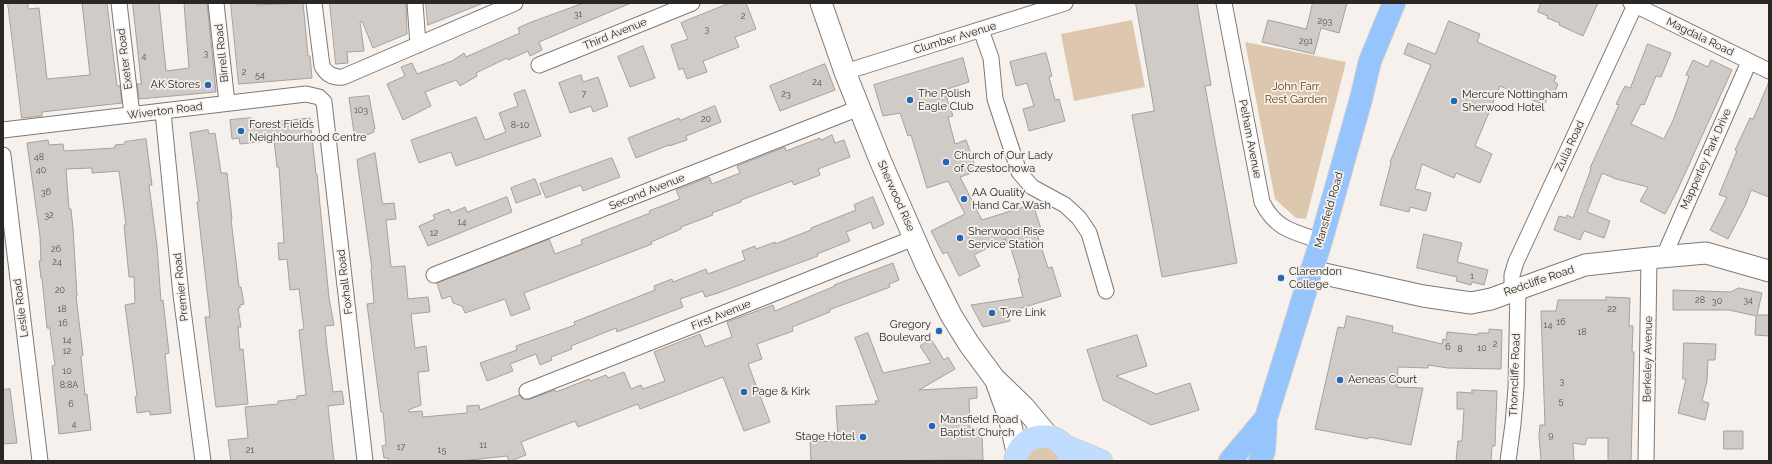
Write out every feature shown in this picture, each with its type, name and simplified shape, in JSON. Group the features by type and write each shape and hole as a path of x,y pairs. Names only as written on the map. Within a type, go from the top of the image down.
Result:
{"highway":[{"name":"Mansfield Road","path":"1260,461 1264,451 1266,418 1321,241 1370,61 1394,3"},
{"name":"Mansfield Road","path":"1230,461 1266,418"}],"main road":[{"name":"Sherwood Rise","path":"821,3 859,108 914,238 951,315 969,344 994,378 1024,407 1060,447"},
{"name":"Redcliffe Road","path":"1311,271 1460,303 1480,302 1585,265 1656,257 1706,253 1769,271"},
{"name":"Sherwood Rise","path":"994,378 1009,417 1016,457"},
{"path":"1016,457 1022,446 1034,437 1101,461"}],"street":[{"name":"Exeter Road","path":"119,3 132,115"},
{"name":"Birrell Road","path":"216,3 226,103"},
{"path":"314,3 322,66 325,72 335,77 343,76 418,45 513,3"},
{"path":"415,3 418,45"},
{"name":"Third Avenue","path":"539,65 692,3"},
{"name":"Clumber Avenue","path":"845,72 1065,3"},
{"name":"Pelham Avenue","path":"1224,3 1262,202 1268,215 1276,222 1290,230 1321,241"},
{"name":"Magdala Road","path":"1634,4 1769,71"},
{"name":"Zulla Road","path":"1515,289 1512,275 1516,262 1634,4"},
{"path":"981,30 991,58 995,99 1019,172 1032,187 1064,205 1079,218 1089,233 1106,291"},
{"name":"Mapperley Park Drive","path":"1656,257 1749,62"},
{"name":"Wiverton Road","path":"3,130 306,94 319,97 324,102"},
{"name":"Foxhall Road","path":"324,102 365,461"},
{"name":"Second Avenue","path":"434,275 859,108"},
{"name":"Premier Road","path":"162,112 181,294 202,461"},
{"name":"Leslie Road","path":"3,155 40,461"},
{"name":"First Avenue","path":"527,391 914,238"},
{"name":"Berkeley Avenue","path":"1646,461 1656,257"},
{"name":"Thorncliffe Road","path":"1508,461 1516,388 1515,289"}],"green space":[{"path":"1132,20 1145,87 1074,101 1061,34"},
{"name":"John Farr Rest Garden","path":"1245,42 1346,62 1306,219 1296,218 1275,199"},
{"path":"1036,445 1055,449 1061,461 1024,461"}],"building":[{"path":"8,3 28,3 28,9 39,8 47,79 90,75 82,3 107,3 117,86 120,86 122,103 42,112 42,116 22,118"},
{"path":"133,3 159,3 166,71 189,68 184,3 207,3 216,92 139,99 137,84 141,84"},
{"path":"231,3 257,3 257,5 303,3 308,56 310,56 312,78 239,84"},
{"path":"330,3 406,3 407,34 373,48 362,21 360,22 364,51 347,52 348,63 336,64"},
{"path":"426,3 481,3 481,4 428,25"},
{"path":"584,3 631,3 539,42 542,50 530,56 528,51 508,60 507,58 476,73 477,76 460,86 456,80 425,92 431,106 403,120 387,84 405,76 401,67 412,63 417,74 452,61 464,53 466,57 520,33 518,28"},
{"path":"730,3 746,3 756,29 735,37 739,47 703,61 707,72 687,79 683,68 679,70 671,45 688,39 681,23"},
{"path":"1136,3 1197,3 1211,85 1205,86 1237,263 1162,277 1132,115 1154,111"},
{"path":"1313,3 1347,3 1339,33 1321,28 1314,54 1262,42 1268,20 1306,29"},
{"path":"1541,3 1598,3 1583,36 1559,25 1560,23 1547,18 1548,16 1538,12"},
{"name":"Mercure Nottingham Sherwood Hotel","path":"1449,21 1480,34 1477,42 1556,76 1554,82 1558,84 1552,98 1548,97 1544,105 1500,86 1475,146 1492,154 1480,183 1456,173 1454,178 1422,164 1415,189 1431,193 1426,211 1410,207 1409,212 1380,205 1391,163 1390,162 1431,65 1404,54 1408,43 1435,54"},
{"path":"1648,44 1671,53 1661,77 1656,76 1644,105 1641,104 1631,124 1664,139 1674,118 1689,76 1686,75 1693,60 1708,67 1711,60 1732,70 1677,191 1665,214 1640,201 1648,187 1616,179 1602,173 1587,212 1610,221 1604,238 1584,231 1580,240 1554,230 1559,216 1566,218 1567,215 1573,218 1591,169 1590,168 1619,105 1616,104 1625,86 1630,88"},
{"path":"643,46 655,78 630,87 618,57"},
{"path":"1046,53 1052,76 1049,77 1055,100 1059,99 1065,121 1029,131 1023,109 1034,106 1027,83 1016,86 1010,62"},
{"path":"963,58 969,82 944,90 953,116 948,117 955,144 966,140 977,171 960,177 982,220 1033,204 1042,232 1037,234 1048,268 1052,267 1061,296 1008,312 1010,321 983,327 971,305 1023,297 1018,279 1020,278 1009,242 1007,243 1005,239 974,255 980,266 959,276 947,252 943,254 931,231 965,214 948,181 927,188 911,135 908,136 900,113 883,116 874,85"},
{"path":"825,64 835,90 780,111 770,86"},
{"path":"581,75 583,82 598,77 608,106 593,112 591,106 570,113 559,83"},
{"path":"1769,82 1769,197 1751,190 1746,204 1728,239 1710,230 1727,197 1719,195 1737,151 1735,150 1750,118 1753,119"},
{"path":"525,90 541,136 456,166 451,152 419,163 411,140 476,117 485,140 506,132 499,113 518,106 514,94"},
{"path":"369,96 375,129 373,130 374,132 355,140 349,98"},
{"path":"715,106 721,122 686,136 687,140 669,145 636,158 628,138"},
{"path":"251,118 251,124 310,118 329,298 334,325 325,326 327,348 333,392 342,391 344,404 328,406 334,461 231,461 228,440 248,438 245,407 278,404 278,401 297,399 297,396 306,395 299,330 304,329 299,289 290,290 287,259 279,260 278,243 284,243 279,167 277,167 274,140 240,144 239,138 232,139 230,120"},
{"path":"208,130 209,134 215,133 221,173 227,173 239,287 241,287 244,304 240,305 240,308 238,308 241,327 238,327 240,350 243,349 248,404 216,407 205,317 210,317 197,202 199,201 190,133"},
{"path":"832,135 835,143 844,140 850,157 818,169 820,175 794,185 792,181 741,200 741,202 712,213 713,215 681,227 681,229 651,242 652,244 524,293 530,309 511,316 505,299 465,313 462,306 453,303 451,296 442,299 437,283 549,239 555,254 582,244 581,240 650,213 649,211 680,199 676,190 709,177 712,184 740,173 737,166 785,147 786,151"},
{"path":"146,139 152,185 149,185 157,246 161,301 163,300 169,353 165,354 171,413 150,415 150,411 137,413 135,397 137,396 125,305 135,303 134,277 129,277 124,225 126,225 119,171 92,173 92,168 66,169 69,209 71,209 73,228 76,296 83,355 81,356 85,395 87,394 91,430 59,434 52,366 55,365 50,328 47,328 39,261 41,261 40,236 27,143 48,140 49,145 63,144 64,151 115,148 115,145 125,144 125,142"},
{"path":"375,153 383,204 394,203 396,219 386,220 391,267 405,266 408,299 428,297 430,312 411,314 415,348 426,346 429,371 418,372 421,405 408,410 409,412 422,411 423,417 467,413 467,406 479,405 480,410 519,395 524,400 530,399 555,390 556,392 589,379 590,381 606,375 608,378 624,372 631,389 641,385 643,389 665,381 654,352 700,334 705,347 732,337 727,322 773,305 775,311 835,286 834,285 893,263 899,280 889,284 890,287 829,310 830,312 792,327 793,331 757,344 762,359 748,364 770,422 744,431 723,377 640,409 638,404 578,427 575,421 521,442 526,455 511,461 509,461 507,456 461,461 389,461 388,458 384,458 382,446 386,445 383,412 381,412 367,304 374,303 372,269 357,160"},
{"path":"612,158 620,177 583,191 581,185 546,198 540,184"},
{"path":"535,179 541,194 516,203 511,188"},
{"path":"507,197 512,212 428,246 419,226 435,219 433,215 449,209 451,213 465,207 467,212"},
{"path":"873,197 884,224 873,229 871,222 846,232 850,241 817,254 818,256 718,293 705,297 703,291 680,299 683,307 617,332 616,328 571,346 572,349 551,357 552,360 540,365 536,354 510,364 513,371 487,381 480,363 517,350 516,346 575,325 574,322 655,290 654,286 672,279 673,282 706,269 708,274 745,260 742,251 755,246 756,249 775,242 775,244 811,230 811,228 856,210 854,205"},
{"path":"1424,234 1462,243 1457,262 1488,270 1484,285 1472,282 1471,285 1456,281 1457,277 1417,268"},
{"path":"1739,288 1762,293 1757,315 1769,315 1769,336 1755,335 1756,316 1729,310 1673,310 1673,290 1730,292"},
{"path":"1606,297 1630,298 1629,326 1633,326 1632,352 1634,352 1631,461 1608,461 1608,438 1587,438 1585,445 1573,443 1574,461 1541,461 1539,435 1540,425 1545,425 1541,311 1556,311 1558,300 1606,300"},
{"path":"1347,316 1393,326 1392,332 1442,344 1443,339 1446,340 1447,332 1478,335 1478,333 1489,333 1489,329 1502,330 1501,369 1448,368 1428,365 1428,368 1398,367 1397,387 1423,388 1411,445 1315,429 1338,327 1344,328"},
{"path":"868,333 883,373 931,363 920,346 931,339 944,360 948,357 955,369 919,390 977,387 977,398 969,399 970,429 978,429 982,434 983,460 811,461 810,442 838,441 836,406 876,404 875,401 879,401 855,338"},
{"path":"1137,335 1147,366 1116,376 1156,394 1190,383 1199,410 1151,425 1103,400 1087,350"},
{"path":"1684,343 1716,344 1715,360 1708,360 1707,381 1702,401 1709,403 1705,420 1678,413 1686,379 1683,379"},
{"path":"10,389 17,443 3,444 3,390"},
{"path":"1472,390 1497,391 1495,446 1492,446 1491,461 1456,461 1458,441 1462,441 1464,409 1457,409 1457,392 1472,393"},
{"path":"1724,431 1743,431 1743,449 1724,449"}],"place":[{"name":"AK Stores","path":"208,85"},
{"name":"The Polish Eagle Club","path":"910,100"},
{"name":"Mercure Nottingham Sherwood Hotel","path":"1454,101"},
{"name":"Forest Fields Neighbourhood Centre","path":"241,131"},
{"name":"Church of Our Lady of Czestochowa","path":"946,162"},
{"name":"AA Quality Hand Car Wash","path":"964,199"},
{"name":"Sherwood Rise Service Station","path":"960,238"},
{"name":"Clarendon College","path":"1281,278"},
{"name":"Tyre Link","path":"992,313"},
{"name":"Gregory Boulevard","path":"939,331"},
{"name":"Aeneas Court","path":"1340,380"},
{"name":"Page & Kirk","path":"744,392"},
{"name":"Mansfield Road Baptist Church","path":"932,426"},
{"name":"Stage Hotel","path":"863,437"}]}
